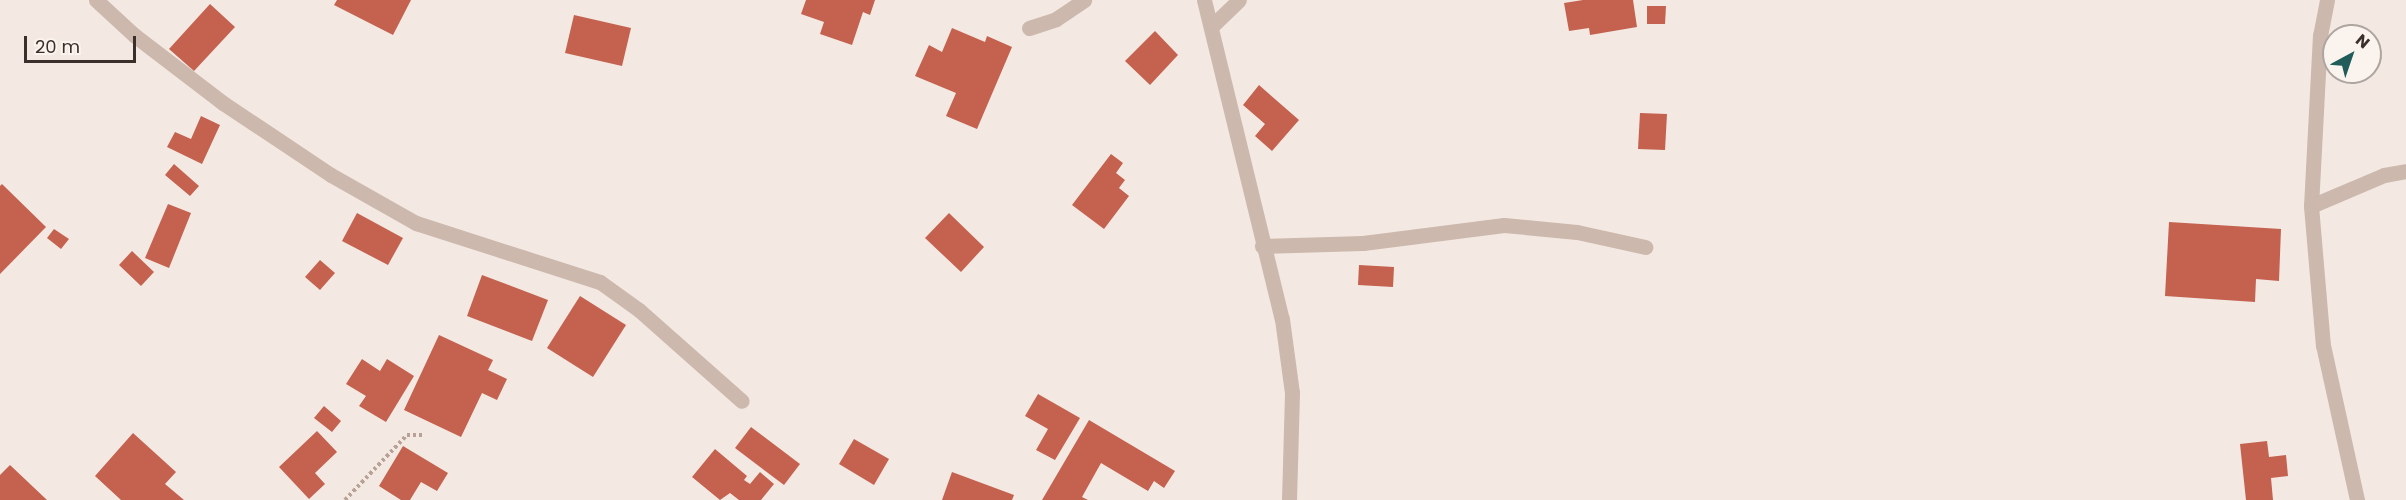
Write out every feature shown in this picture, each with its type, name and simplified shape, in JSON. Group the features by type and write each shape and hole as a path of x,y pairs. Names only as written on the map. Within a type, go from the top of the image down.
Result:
{"street":[{"path":"96,0 134,35 223,103 331,175 416,223 600,282 639,310 742,401"},
{"path":"1029,28 1056,19 1084,0"},
{"path":"1204,0 1213,25 1262,246 1282,319 1292,393 1289,500"},
{"path":"1213,25 1239,0"},
{"path":"2328,0 2320,35 2311,206 2323,345 2357,500"},
{"path":"2311,206 2384,175 2406,171"},
{"path":"1262,246 1363,243 1504,225 1577,232 1645,247"}],"path":[{"path":"345,500 407,435 424,435"}],"building":[{"path":"337,0 411,0 393,35 334,5"},
{"path":"806,0 875,0 870,15 863,12 852,45 820,34 824,22 801,14"},
{"path":"1583,0 1633,0 1637,27 1590,35 1589,28 1569,31 1564,3"},
{"path":"210,4 235,27 194,71 169,49"},
{"path":"1647,6 1666,6 1665,24 1647,24"},
{"path":"574,15 631,28 622,66 565,53"},
{"path":"952,28 985,42 987,36 1012,47 977,129 946,116 956,93 915,76 929,45 942,52"},
{"path":"1155,31 1178,55 1150,85 1125,61"},
{"path":"1259,85 1299,120 1272,151 1255,136 1265,124 1243,105"},
{"path":"1640,113 1667,114 1665,150 1638,149"},
{"path":"201,116 220,125 202,164 167,147 175,132 191,139"},
{"path":"1111,154 1123,163 1116,173 1125,180 1119,188 1129,196 1104,229 1072,205"},
{"path":"174,164 199,186 190,196 165,175"},
{"path":"2,184 46,227 0,274 0,186"},
{"path":"168,204 191,213 169,268 145,258"},
{"path":"357,213 403,238 388,265 342,241"},
{"path":"949,213 984,247 961,272 925,238"},
{"path":"2169,222 2281,229 2279,281 2256,279 2255,302 2165,296"},
{"path":"54,229 69,239 61,249 47,238"},
{"path":"132,251 154,272 141,286 119,265"},
{"path":"320,260 335,273 320,290 305,277"},
{"path":"1359,265 1394,267 1393,287 1358,285"},
{"path":"482,275 548,300 532,341 467,316"},
{"path":"580,296 626,325 593,377 547,348"},
{"path":"439,335 493,360 488,370 507,379 497,400 482,393 461,437 404,410"},
{"path":"362,359 380,371 387,359 414,376 386,422 359,406 366,396 346,384"},
{"path":"1038,394 1080,418 1055,460 1036,450 1048,429 1025,416"},
{"path":"324,406 341,421 332,432 314,418"},
{"path":"1089,420 1175,471 1164,488 1154,481 1148,491 1101,463 1082,497 1088,500 1042,500"},
{"path":"751,427 800,464 784,485 735,448"},
{"path":"317,431 337,452 315,473 325,484 309,499 279,467"},
{"path":"133,433 176,472 165,484 184,500 121,500 95,476"},
{"path":"854,439 889,459 874,485 839,464"},
{"path":"2267,441 2269,457 2286,455 2288,476 2271,478 2273,500 2246,500 2240,444"},
{"path":"403,446 448,473 437,491 421,482 410,500 401,500 379,486"},
{"path":"715,449 747,476 744,480 750,484 760,472 774,484 761,500 739,500 730,493 720,500 692,477"},
{"path":"10,465 47,500 0,500 0,475"},
{"path":"952,472 1014,495 1012,500 942,500"}]}
